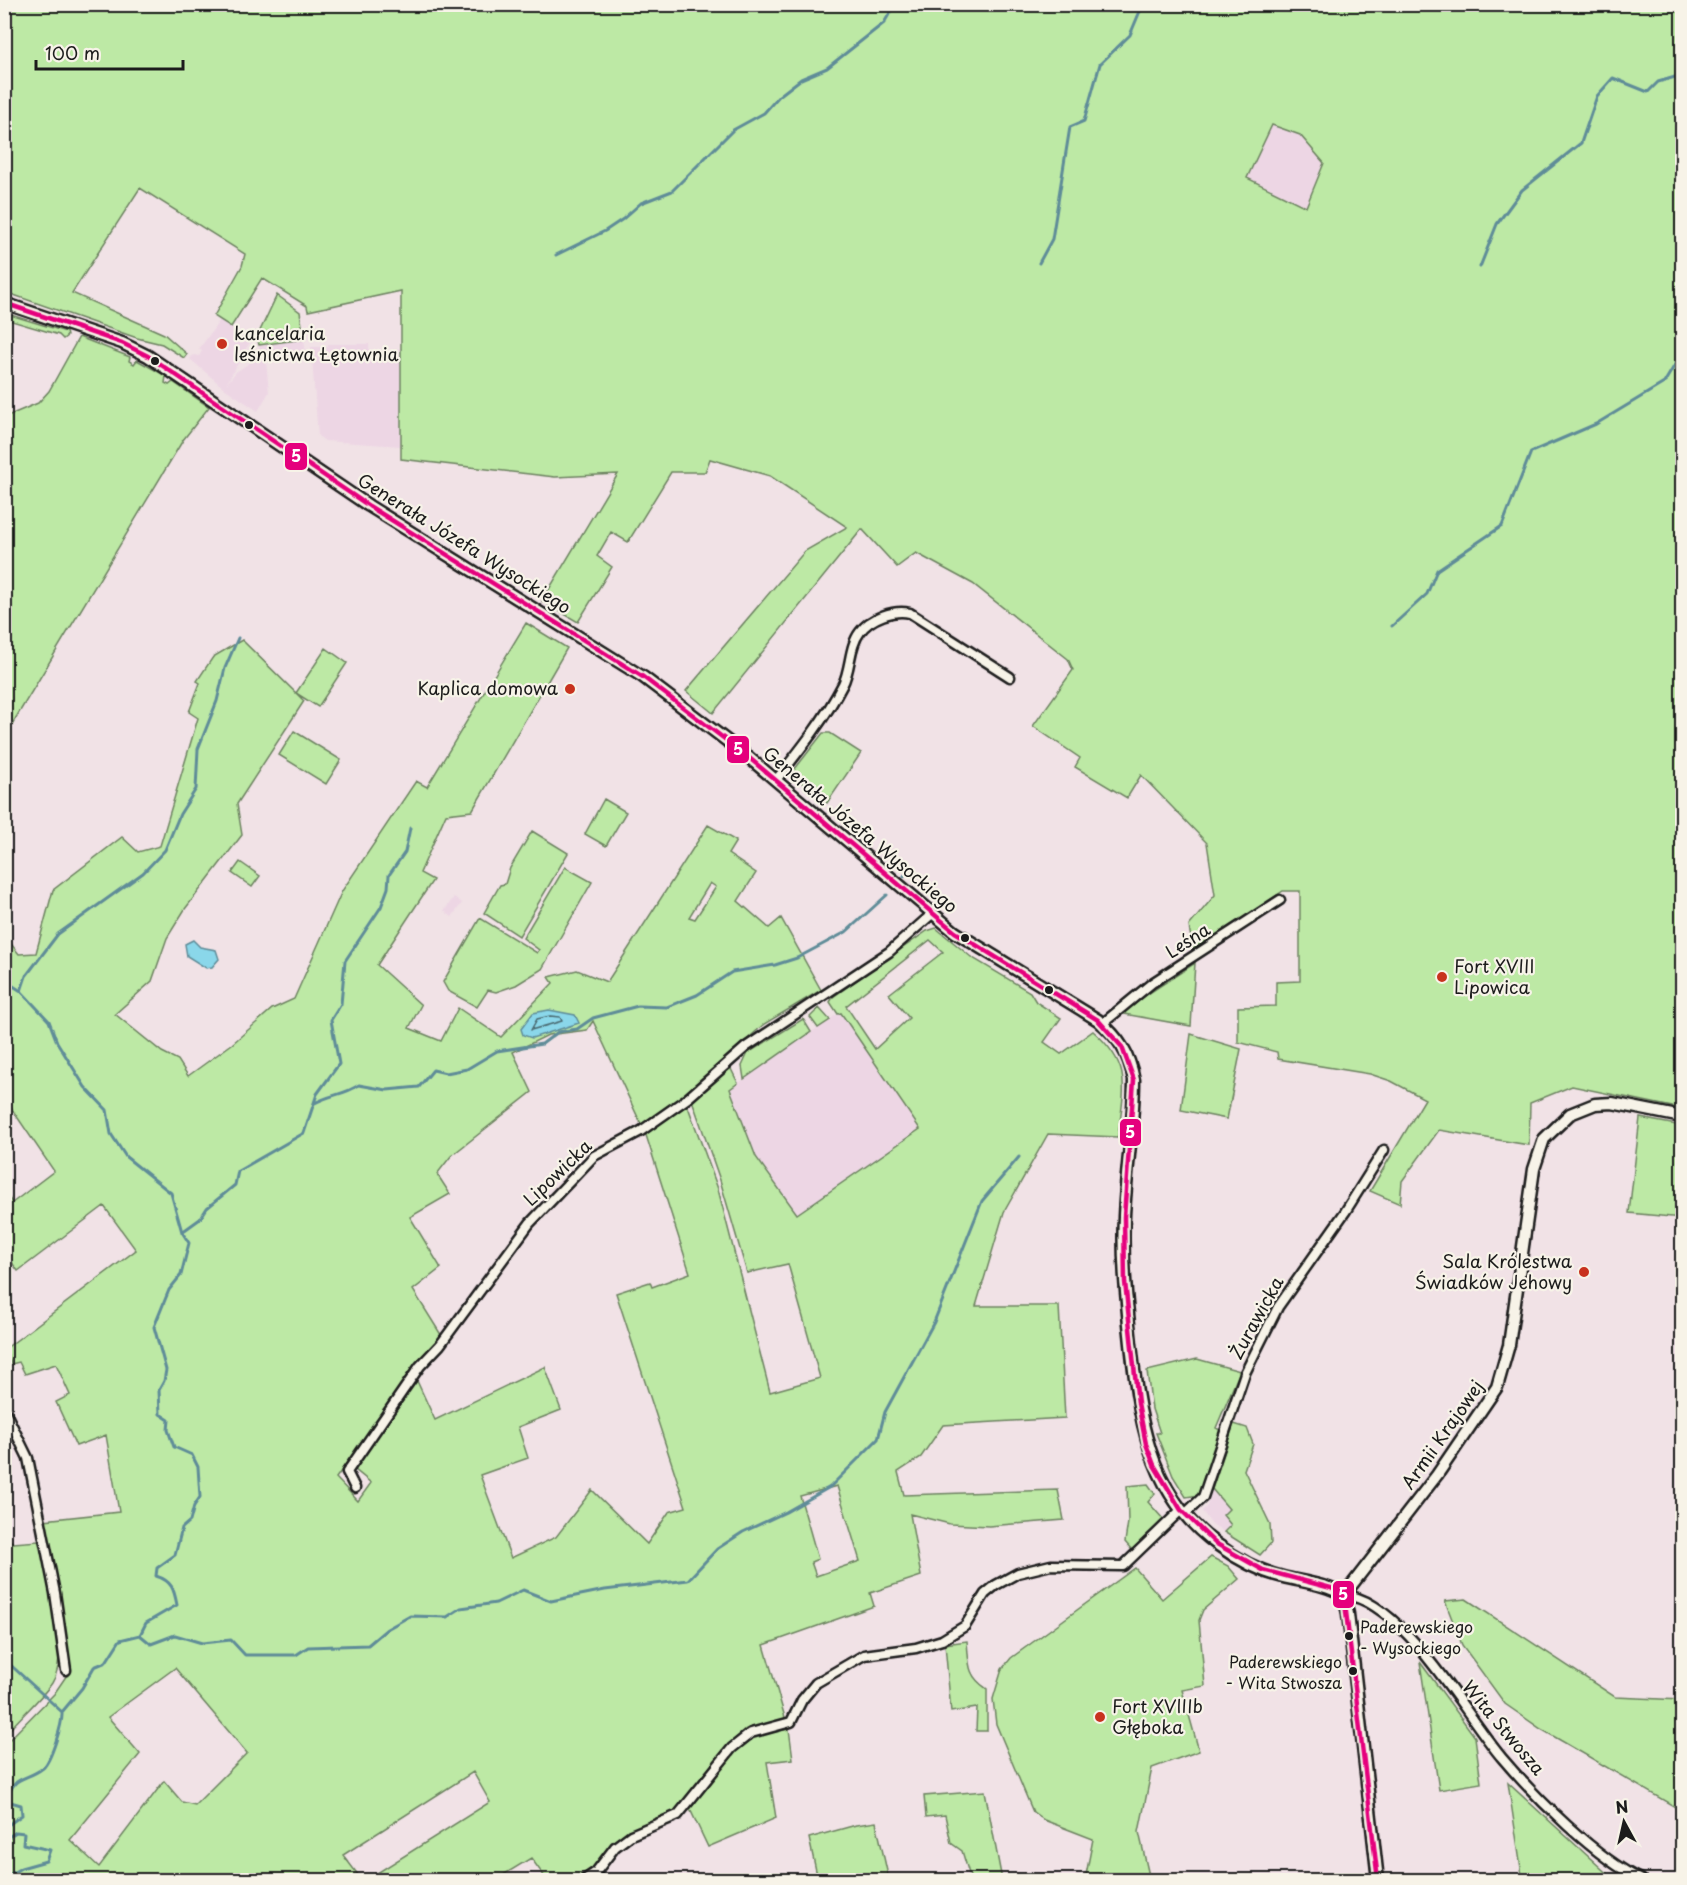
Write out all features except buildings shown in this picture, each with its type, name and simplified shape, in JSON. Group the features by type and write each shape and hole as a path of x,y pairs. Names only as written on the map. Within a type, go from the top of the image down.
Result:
{"street":[{"name":"Generała Józefa Wysockiego","path":"4,303 122,343 175,372 369,506 643,677 777,780 932,914 981,950 1102,1024 1124,1046 1131,1061 1134,1080 1124,1252 1138,1403 1146,1444 1154,1464 1183,1512 1215,1543 1245,1562 1279,1576 1327,1587 1344,1595"},
{"path":"777,780 823,719 843,684 859,632 883,616 894,612 910,614 1010,677"},
{"name":"Leśna","path":"1102,1024 1152,983 1280,900"},
{"name":"Lipowicka","path":"355,1488 347,1472 386,1413 420,1366 440,1346 478,1296 530,1223 594,1156 641,1131 688,1098 747,1047 889,952 932,914"},
{"name":"Armii Krajowej","path":"1344,1595 1437,1474 1497,1387 1509,1345 1534,1169 1544,1139 1570,1114 1595,1104 1612,1103 1683,1117"},
{"name":"Żurawicka","path":"584,1881 596,1872 615,1847 631,1835 678,1815 732,1748 751,1733 791,1722 809,1690 832,1673 864,1655 916,1648 942,1640 965,1626 990,1590 1018,1573 1051,1565 1123,1566 1203,1497 1245,1373 1278,1307 1346,1212 1384,1150"},
{"path":"4,1409 28,1458 55,1593 66,1670"},
{"path":"1344,1595 1378,1881"},
{"name":"Wita Stwosza","path":"1344,1595 1356,1596 1397,1623 1422,1651 1467,1714 1516,1774 1599,1853 1642,1881"}],"shaded area":[{"path":"1272,125 1300,135 1325,163 1306,208 1247,178"},
{"path":"220,320 251,340 227,383 236,372 260,356 259,345 304,339 306,355 266,361 269,392 258,411 224,388 190,359 193,355 199,356 202,351 199,349"},
{"path":"328,344 369,344 369,354 393,354 395,349 401,349 401,446 325,441 318,436 311,347 328,347"},
{"path":"454,897 462,903 452,917 444,911"},
{"path":"840,1012 921,1129 797,1214 756,1157 730,1089"},
{"path":"1212,1489 1229,1509 1232,1525 1224,1532 1212,1525 1202,1511 1207,1506"}],"green space":[{"path":"4,5 1682,5 1682,1109 1572,1086 1530,1103 1529,1145 1439,1130 1402,1181 1400,1204 1370,1191 1425,1099 1391,1081 1370,1074 1278,1059 1277,1052 1238,1042 1238,1007 1276,1006 1276,982 1300,981 1300,891 1283,891 1193,952 1189,926 1215,895 1207,843 1141,775 1127,798 1075,767 1080,758 1033,726 1073,670 1068,659 973,584 916,553 897,567 862,529 713,713 686,691 805,551 847,527 770,476 710,459 705,472 671,472 628,542 611,532 597,556 612,567 578,622 542,601 618,474 555,477 401,459 401,291 308,311 307,306 262,278 231,327 214,316 242,266 245,254 140,188 72,293 164,334 187,354 184,358 162,344 137,338 5,292","holes":["1272,125 1300,135 1324,163 1306,207 1247,178"]},
{"path":"277,295 300,312 304,339 259,345 257,337"},
{"path":"4,313 66,332 67,336 63,339 59,335 5,319"},
{"path":"79,337 130,357 129,361 134,364 137,360 166,376 165,383 169,385 173,382 209,407 183,440 5,736 5,417 38,403 49,391"},
{"path":"526,623 567,648 472,811 446,814 420,873 433,880 377,965 421,1005 409,1028 441,1041 458,1008 501,1037 553,983 549,977 577,970 607,982 708,825 736,841 728,854 756,873 738,901 769,928 781,918 821,990 764,1024 686,1095 642,1126 593,1021 587,1030 548,1035 513,1052 532,1092 451,1156 437,1174 450,1194 410,1217 441,1268 413,1290 443,1338 379,1418 336,1478 358,1501 371,1483 354,1469 417,1381 435,1420 545,1367 561,1410 518,1427 528,1458 480,1475 511,1558 556,1537 592,1490 647,1544 669,1512 686,1507 616,1293 650,1282 652,1287 690,1273 645,1132 687,1104 718,1189 770,1392 820,1378 788,1264 747,1273 720,1180 692,1100 730,1067 738,1083 730,1089 756,1157 797,1214 920,1129 841,1013 838,1014 830,1002 833,997 927,931 936,928 971,957 1030,992 1036,1002 1061,1018 1044,1042 1061,1054 1093,1031 1115,1055 1120,1067 1123,1091 1118,1137 1048,1134 1004,1212 976,1306 1059,1306 1065,1418 943,1425 921,1457 898,1472 904,1495 1058,1490 1064,1520 989,1526 950,1524 910,1514 921,1576 870,1593 874,1606 764,1645 786,1721 746,1729 730,1743 688,1798 670,1816 612,1842 592,1873 572,1880 547,1880 531,1858 495,1880 366,1880 490,1802 473,1772 343,1855 362,1880 5,1880 5,1744 54,1694 71,1669 44,1520 119,1512 106,1435 76,1446 56,1402 70,1395 56,1364 25,1374 19,1362 11,1364 5,1349 136,1250 104,1206 18,1271 5,1253 5,1192 12,1203 54,1171 5,1099 4,935 19,954 36,953 53,890 122,837 138,852 160,846 198,718 189,712 200,683 197,681 213,657 242,640 304,701 237,804 242,835 185,909 167,938 152,981 115,1014 162,1052 178,1060 188,1076 232,1044 272,1009 294,999 342,891 416,781 427,787","holes":["710,883 716,887 695,919 689,917","930,940 943,952 889,994 909,1018 875,1049 846,1006","837,1486 860,1561 816,1576 811,1562 818,1559 800,1496","175,1668 247,1753 195,1805 182,1802 164,1781 99,1867 70,1840 140,1754 108,1717"]},
{"path":"326,648 347,663 318,707 296,693"},
{"path":"294,731 341,760 326,784 279,755"},
{"path":"823,733 830,733 861,753 827,803 791,774"},
{"path":"604,799 626,812 606,846 585,834"},
{"path":"532,831 568,853 519,936 484,913 500,885 505,884 510,868"},
{"path":"240,862 260,876 252,887 232,873"},
{"path":"565,867 592,882 542,969 516,985 496,992 488,990 477,1007 448,991 443,982 480,918 537,953 539,950 523,938"},
{"path":"1195,963 1191,1026 1124,1014 1131,1005"},
{"path":"819,1008 830,1020 818,1028 810,1017"},
{"path":"803,1019 811,1032 744,1079 742,1066 748,1053"},
{"path":"1191,1034 1241,1049 1227,1119 1181,1110"},
{"path":"1640,1118 1682,1126 1682,1218 1629,1213"},
{"path":"1197,1359 1240,1371 1216,1428 1220,1430 1199,1495 1186,1497 1173,1476 1156,1433 1160,1433 1152,1409 1147,1371"},
{"path":"1234,1424 1247,1428 1253,1444 1244,1470 1270,1524 1271,1543 1260,1555 1224,1532 1231,1525 1223,1515 1229,1509 1212,1489"},
{"path":"1148,1484 1155,1494 1148,1502 1164,1520 1132,1550 1125,1542 1128,1522 1127,1486"},
{"path":"5,1535 13,1543 39,1541 56,1613 59,1653 57,1670 52,1683 5,1735"},
{"path":"1211,1557 1228,1566 1239,1579 1203,1610 1199,1620 1205,1686 1182,1690 1199,1751 1152,1768 1139,1832 1150,1880 1085,1880 1093,1839 1044,1820 1033,1812 996,1724 993,1699 1002,1669 1011,1658 1135,1568 1162,1599"},
{"path":"1466,1599 1615,1697 1682,1700 1682,1811 1541,1729 1505,1704 1462,1645 1445,1601"},
{"path":"967,1641 972,1674 987,1689 987,1731 976,1731 977,1708 951,1712 945,1644"},
{"path":"1420,1662 1475,1737 1481,1783 1439,1790"},
{"path":"789,1729 793,1759 767,1762 776,1818 708,1847 690,1809 737,1749 753,1736"},
{"path":"1508,1783 1614,1880 1483,1880 1522,1875"},
{"path":"985,1791 1002,1880 971,1880 962,1851 951,1843 945,1815 926,1817 924,1796"},
{"path":"876,1822 889,1880 818,1880 809,1838"}],"water":[{"path":"193,940 200,947 216,950 219,959 212,967 206,968 187,956 185,944"},
{"path":"549,1010 575,1015 579,1023 532,1038 523,1035 521,1029 533,1013"}],"waterway":[{"path":"556,255 605,231 641,203 672,191 733,130 764,113 779,96 801,79 827,68 884,23 895,4"},
{"path":"1039,263 1052,239 1070,127 1084,121 1100,64 1130,35 1143,4"},
{"path":"1480,267 1497,224 1522,190 1581,143 1597,96 1613,78 1648,92 1658,82 1682,75"},
{"path":"1392,626 1427,594 1437,570 1502,526 1531,452 1596,424 1664,383 1682,353"},
{"path":"21,991 26,976 58,934 143,873 165,850 180,814 196,789 198,749 217,701 225,668 238,638"},
{"path":"182,1232 200,1219 207,1208 235,1185 238,1171 304,1133 317,1094 339,1064 331,1020 341,1004 345,961 381,907 388,888 389,875 405,852 410,828"},
{"path":"315,1103 359,1085 387,1090 419,1087 433,1070 446,1073 467,1069 497,1051 542,1044 558,1032 577,1029 593,1018 638,1006 667,1007 697,995 732,972 775,965 797,958 846,932 887,895"},
{"path":"4,980 21,991 49,1021 57,1042 85,1087 107,1110 111,1134 126,1157 171,1193 182,1232 189,1243 181,1275 169,1290 154,1327 166,1370 159,1390 160,1414 169,1420 168,1430 174,1447 192,1455 198,1467 200,1497 194,1506 190,1521 182,1528 175,1555 157,1568 156,1576 166,1580 171,1586 177,1605 146,1623 140,1635 120,1640 106,1662 94,1667 82,1688 62,1712"},
{"path":"140,1635 151,1644 175,1635 202,1643 231,1640 245,1655 296,1655 308,1647 368,1645 387,1629 410,1616 447,1617 461,1608 496,1603 523,1590 551,1601 605,1590 688,1580 717,1549 743,1532 786,1512 830,1487 878,1439 885,1412 934,1322 982,1201 1019,1157"},
{"path":"4,1659 62,1712 56,1742 46,1764 13,1786 7,1801 21,1805 22,1815 4,1828"},
{"path":"4,1840 16,1832 24,1833 23,1844 50,1850 46,1861 21,1868 4,1878"}],"transit line":[{"name":"5","path":"4,303 122,343 148,356 369,506 643,677 747,756 955,932 1098,1020 1122,1047 1134,1080 1124,1217 1125,1282 1138,1403 1146,1444 1154,1465 1181,1510 1215,1543 1263,1570 1331,1588 1344,1595 1378,1880"}],"place":[{"name":"kancelaria leśnictwa Łętownia","path":"222,344"},
{"name":"Kaplica domowa","path":"570,689"},
{"name":"Fort XVIII Lipowica","path":"1442,977"},
{"name":"Sala Królestwa Świadków Jehowy","path":"1584,1272"},
{"name":"Paderewskiego - Wysockiego","path":"1349,1636"},
{"name":"Paderewskiego - Wita Stwosza","path":"1353,1671"},
{"name":"Fort XVIIIb Głęboka","path":"1100,1717"}]}
